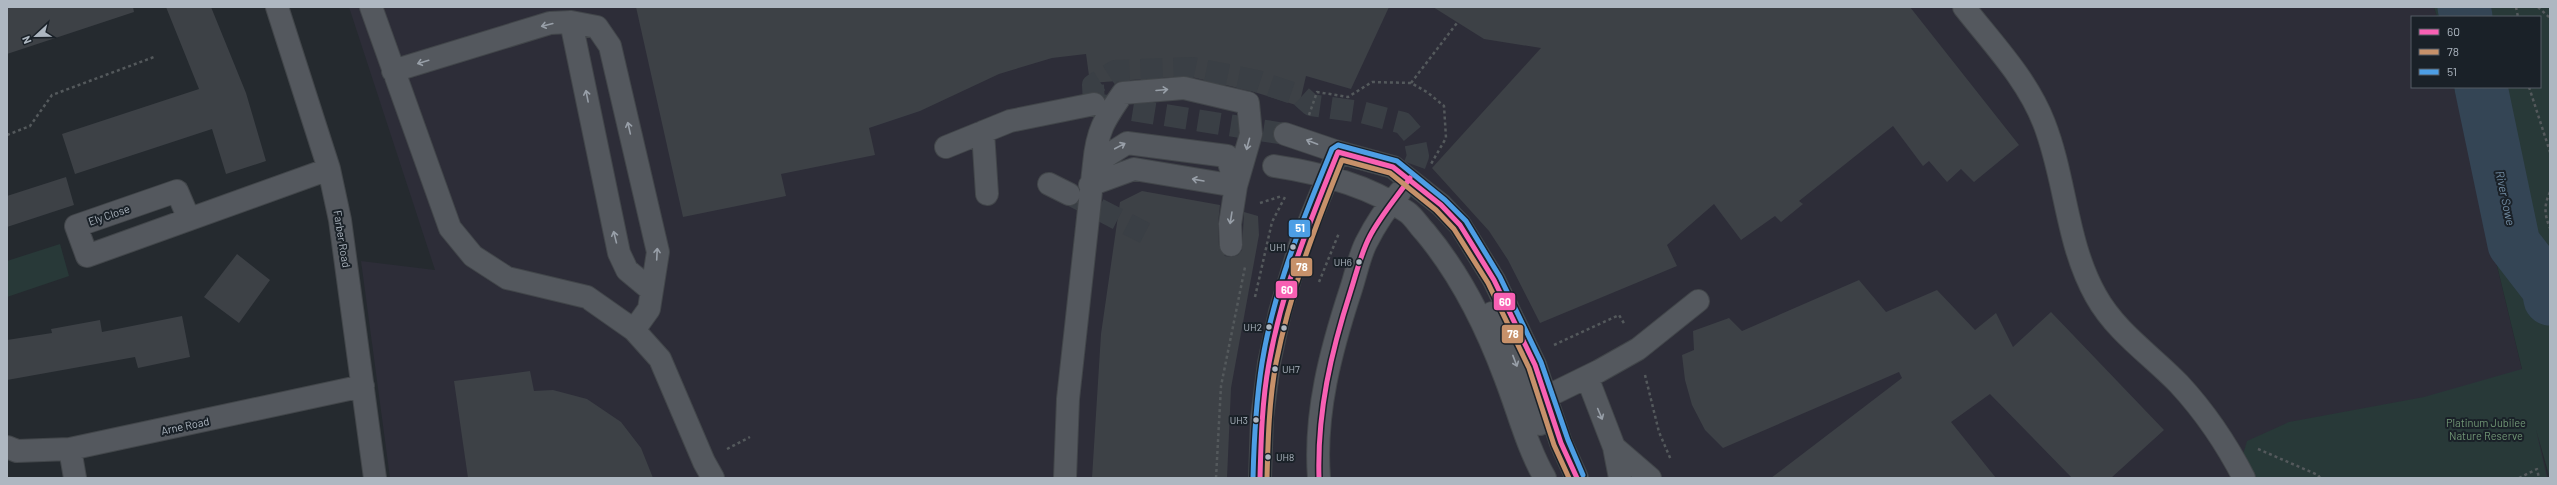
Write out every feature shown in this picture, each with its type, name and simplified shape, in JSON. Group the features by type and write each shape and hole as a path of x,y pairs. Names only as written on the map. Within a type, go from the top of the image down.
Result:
{"street":[{"name":"Farber Road","path":"277,7 329,169 340,220 375,478"},
{"path":"371,7 450,228 473,256 507,278 587,297 634,330 660,359 704,462 713,478"},
{"path":"1964,7 2033,96 2045,124 2083,270 2097,298 2139,349 2178,384 2206,418 2244,478"},
{"path":"393,71 550,23 571,22 597,27 610,46 658,252 649,309 634,330"},
{"path":"571,22 619,254 627,270 651,290"},
{"path":"1065,478 1068,400 1080,302 1096,138 1108,114 1123,93 1184,88 1248,103 1250,134 1236,186 1230,224 1231,245"},
{"path":"946,147 1010,121 1094,104"},
{"path":"983,132 987,194"},
{"path":"1285,134 1338,152 1393,167 1408,213 1441,252 1473,305 1499,361 1545,478"},
{"path":"1260,478 1262,418 1269,363 1294,265 1338,152"},
{"path":"1274,166 1328,177 1374,193 1401,191 1441,205 1460,225 1471,242 1516,324 1536,365 1561,443 1577,478"},
{"path":"188,219 329,169"},
{"path":"1092,175 1134,169 1236,186"},
{"path":"1049,184 1069,194"},
{"path":"1319,478 1320,431 1326,373 1366,244 1401,191"},
{"path":"1401,191 1429,213 1468,268 1510,346 1554,468 1565,478"},
{"path":"1546,397 1587,377 1638,349 1698,301"},
{"path":"1587,377 1614,447 1620,478"},
{"name":"Arne Road","path":"7,447 17,451 70,449 363,386"},
{"path":"1614,447 1650,478"},
{"path":"70,449 75,478"}],"path":[{"path":"2538,7 2550,18"},
{"path":"1432,171 1430,165 1446,138 1444,106 1427,92 1410,83 1458,23"},
{"path":"7,135 30,126 52,95 154,57"},
{"path":"2529,88 2550,152"},
{"path":"2550,192 2545,203 2545,217 2550,228"},
{"path":"1260,202 1286,194"},
{"path":"1216,478 1221,386 1246,263"},
{"path":"1549,340 1552,346 1620,315 1638,349 1659,432 1673,465"},
{"path":"2254,453 2260,448 2318,475 2320,478"},
{"path":"2519,478 2537,469 2539,478"}],"shaded area":[{"path":"349,7 2434,7 2437,16 2411,16 2411,88 2454,88 2548,478 390,478 361,261 435,270"}],"green space":[{"name":"Platinum Jubilee Nature Reserve","path":"2434,7 2550,7 2550,478 2536,430 2547,478 2245,478 2239,468 2247,441 2289,422 2424,397 2522,369 2454,88 2541,88 2541,16 2437,16"},
{"path":"60,244 69,276 7,297 7,261"}],"building":[{"path":"7,7 133,7 134,12 7,54"},
{"path":"166,7 211,7 246,93 266,161 226,174 212,129 75,174 62,134 199,89"},
{"path":"636,7 1389,7 1351,89 1306,76 1299,106 1251,91 1187,76 1090,83 1086,54 1052,58 999,74 920,111 869,128 875,155 781,174 786,196 683,217"},
{"path":"1433,7 1910,7 2019,145 1974,182 1961,169 1947,182 1929,161 1923,166 1893,126 1799,201 1803,204 1781,222 1775,216 1741,240 1714,204 1667,245 1677,266 1540,323 1508,260 1489,231 1432,168 1541,48 1484,39"},
{"path":"66,177 74,205 7,227 7,196"},
{"path":"1142,191 1220,205 1218,224 1219,246 1225,256 1231,257 1238,255 1242,250 1244,212 1258,216 1259,235 1231,388 1227,478 1092,478 1101,334 1120,202"},
{"path":"237,254 270,280 239,323 204,297"},
{"path":"1859,280 1886,312 1937,290 1975,330 1996,313 2013,347 2051,312 2164,430 2111,478 2072,478 1990,394 1951,422 1996,478 1771,478 1902,378 1899,372 1723,448 1705,430 1692,405 1685,380 1682,355 1694,350 1693,331 1729,318 1742,331"},
{"path":"182,316 190,357 138,368 135,357 7,380 7,340 52,333 51,329 100,320 102,332"},
{"path":"530,371 534,391 553,390 587,399 621,422 641,448 653,478 468,478 454,381"}],"waterway":[{"name":"River Sowe","path":"2464,7 2466,16"},
{"name":"River Sowe","path":"2481,88 2514,244 2548,288 2550,299"}],"tunnel":[{"path":"1285,134 1094,104 1093,85 1115,71 1193,68 1257,81 1301,96 1311,105 1361,112 1403,123 1414,136 1418,156 1410,178"},
{"path":"1069,194 1145,233"}],"transit line":[{"name":"51","path":"1253,478 1260,377 1267,335 1282,281 1300,228 1332,149 1338,145 1397,161 1445,200 1466,221 1500,277 1541,362 1568,440 1583,475"},
{"name":"60","path":"1260,478 1263,406 1269,363 1281,309 1298,256 1338,152 1393,167 1441,205 1460,225 1494,280 1535,365 1561,443 1577,478"},
{"name":"78","path":"1267,478 1270,406 1276,363 1288,311 1304,260 1342,160 1390,173 1436,210 1454,229 1488,283 1529,368 1554,445 1569,478"},
{"name":"60","path":"1319,478 1320,430 1327,382 1337,336 1359,262 1374,228 1410,178"}],"place":[{"name":"UH1","path":"1293,247"},
{"name":"UH6","path":"1359,262"},
{"name":"UH2","path":"1269,327"},
{"name":"UH7","path":"1275,369"},
{"name":"UH3","path":"1256,420"},
{"name":"UH8","path":"1268,457"}]}
